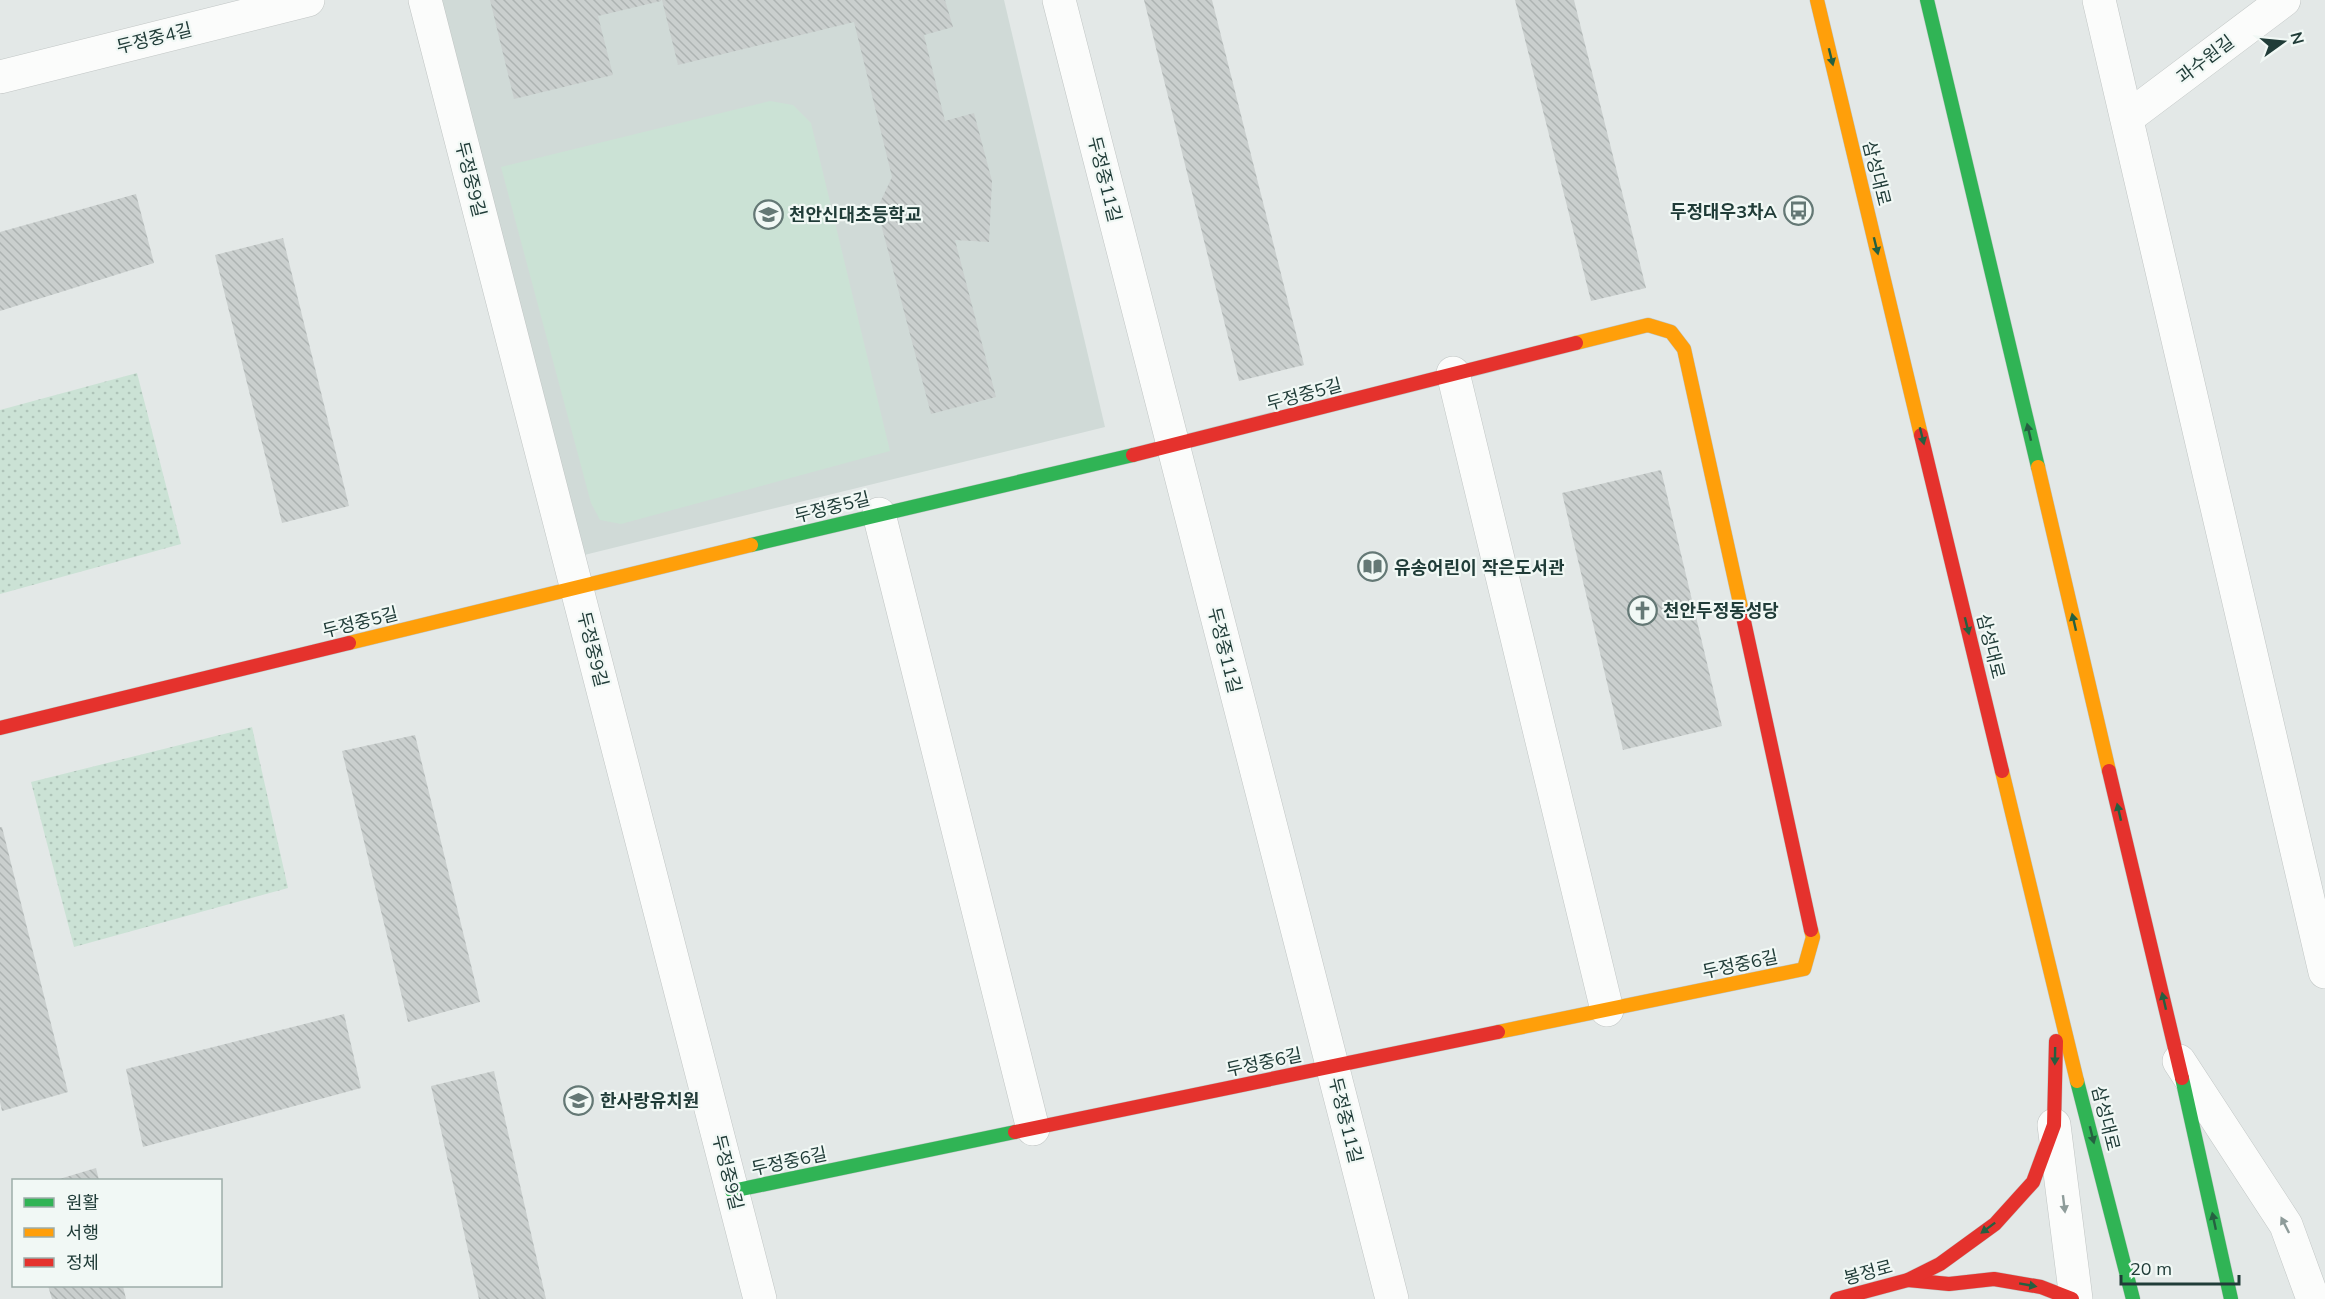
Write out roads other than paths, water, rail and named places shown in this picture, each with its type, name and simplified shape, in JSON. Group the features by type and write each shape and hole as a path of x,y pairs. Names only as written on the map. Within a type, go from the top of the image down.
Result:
{"street":[{"name":"두정중4길","path":"0,76 308,0"},
{"name":"두정중9길","path":"425,0 760,1299"},
{"name":"두정중11길","path":"1059,0 1392,1299"},
{"name":"삼성대로","path":"1817,0 2056,997 2133,1299"},
{"path":"1927,0 2177,1058 2231,1299"},
{"path":"2099,0 2325,972"},
{"name":"과수원길","path":"2127,118 2284,0"},
{"name":"두정중5길","path":"0,728 879,514 1173,446 1648,325 1671,332 1684,349 1813,937 1804,969"},
{"path":"1453,373 1607,1010"},
{"path":"879,514 1033,1129"},
{"name":"두정중6길","path":"732,1191 1804,969"},
{"path":"1908,1280 1949,1284 1994,1279 2041,1287 2074,1299 2054,1125 2056,997"},
{"path":"2177,1058 2286,1226 2313,1299"},
{"path":"1908,1280 1940,1264 1995,1224 2033,1182 2054,1125"},
{"name":"봉정로","path":"1837,1299 1908,1280"}],"place":[{"name":"두정대우3차A","path":"1798,211"},
{"name":"천안신대초등학교","path":"768,214"},
{"name":"유송어린이 작은도서관","path":"1373,567"},
{"name":"천안두정동성당","path":"1642,610"},
{"name":"한사랑유치원","path":"579,1100"}]}
